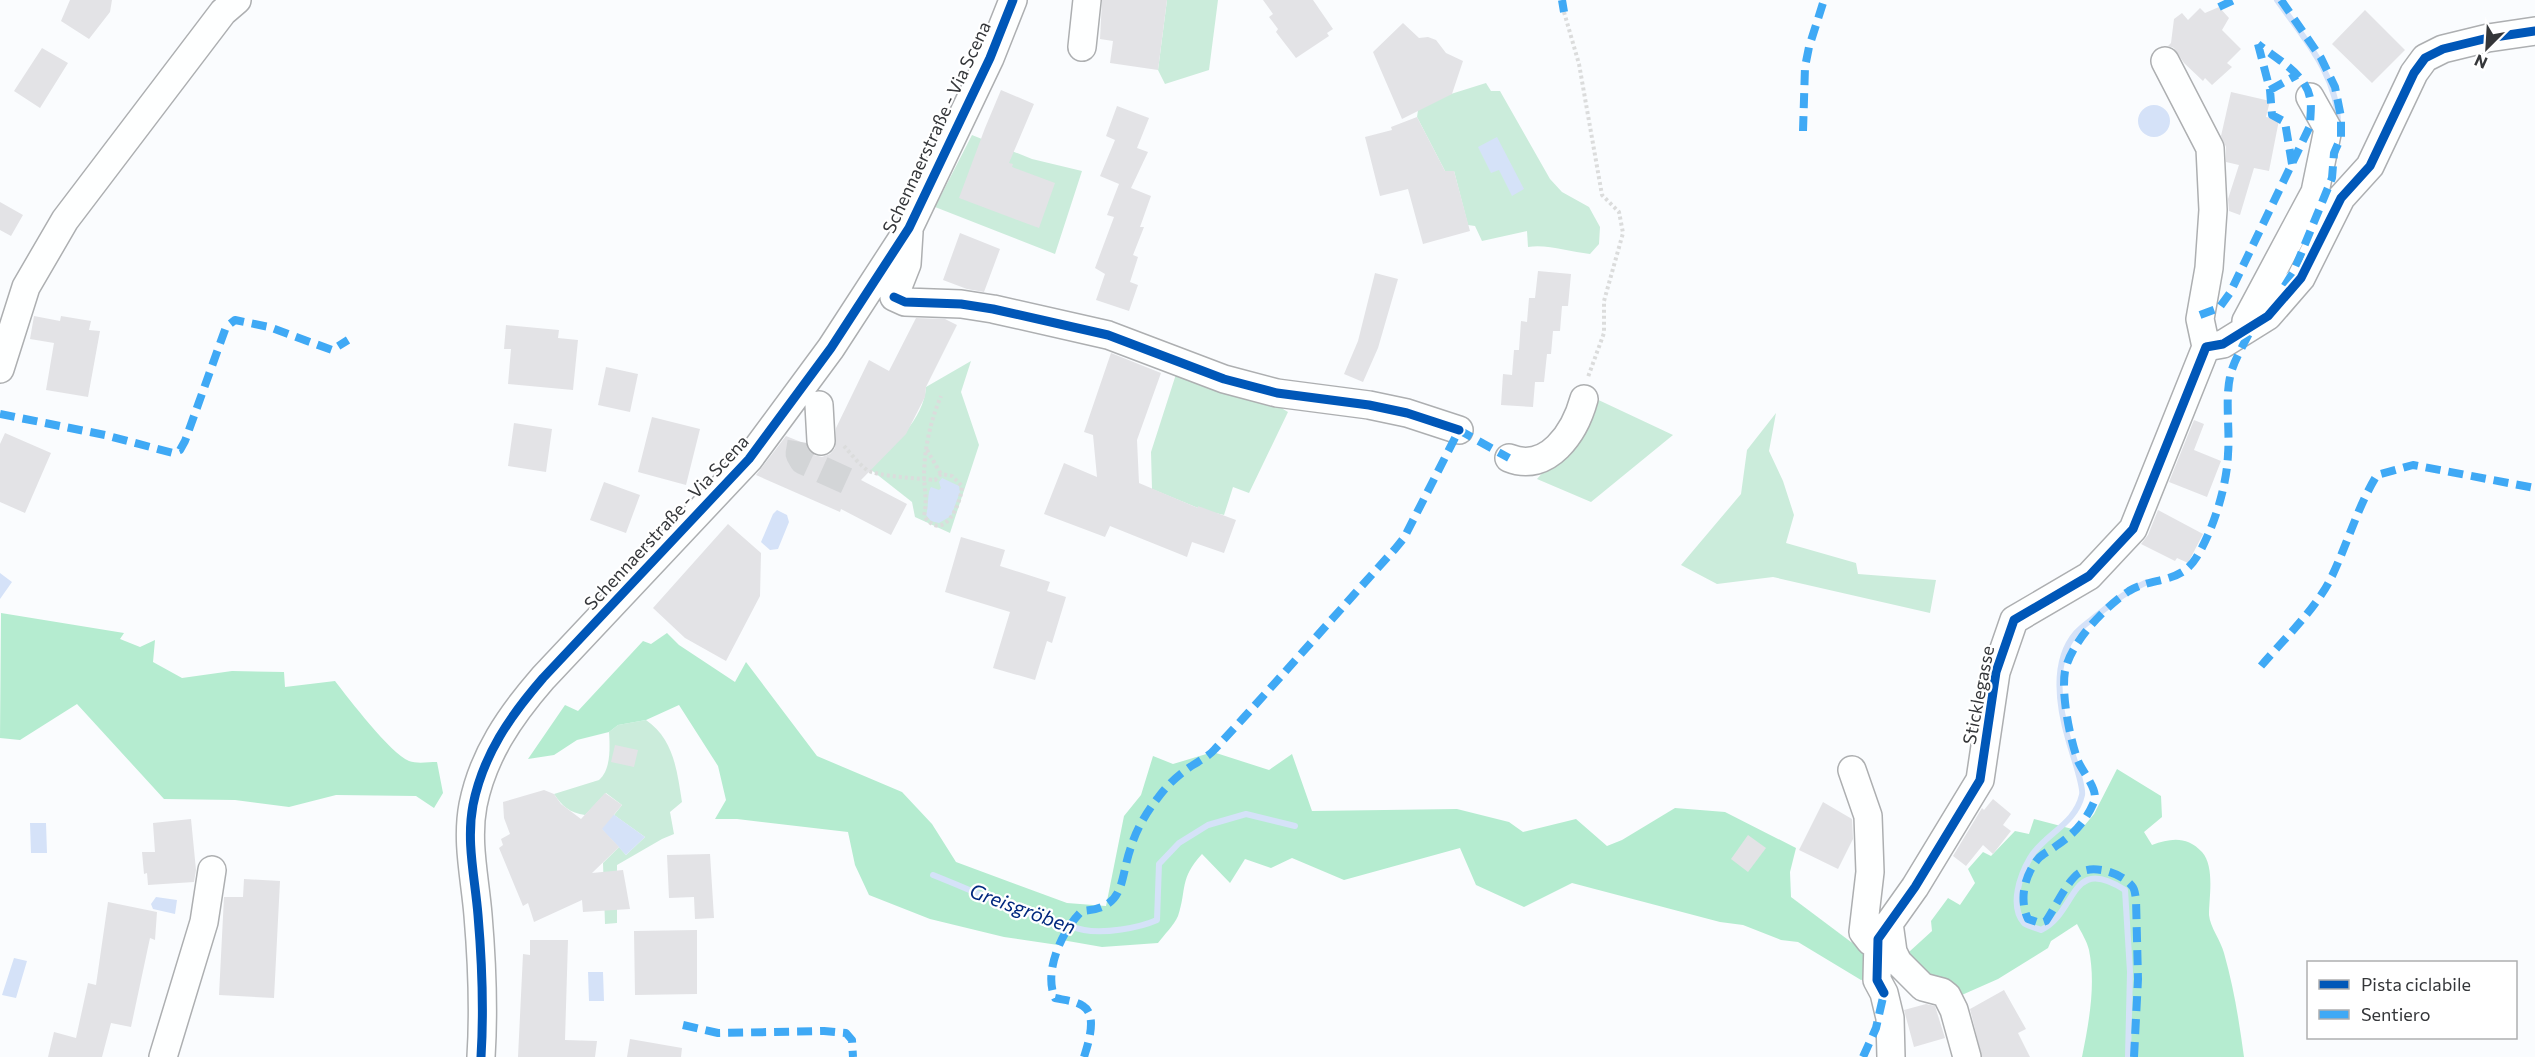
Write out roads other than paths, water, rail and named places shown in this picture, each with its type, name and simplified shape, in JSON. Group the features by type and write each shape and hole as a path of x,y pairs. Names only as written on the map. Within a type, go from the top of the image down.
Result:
{"street":[{"path":"0,369 26,287 65,220 223,12 237,0"},
{"name":"Schennaerstraße - Via Scena","path":"481,1057 484,986 470,832 474,801 493,747 511,715 543,678 749,459 831,348 909,228 990,58 1013,0"},
{"path":"1082,47 1087,0"},
{"path":"2165,62 2210,148 2213,210 2209,268 2200,319 2206,347 2223,344 2268,316 2301,278 2341,198 2370,166 2414,73 2426,58 2443,49 2488,38 2535,31"},
{"path":"2253,324 2246,321 2315,192 2328,129 2310,98"},
{"path":"909,228 907,264 894,297 906,302 961,304 993,309 1108,335 1235,382 1277,393 1407,413 1459,430"},
{"name":"Sticklegasse","path":"1891,950 1915,887 1980,780 1996,672 2014,620 2089,576 2133,529 2206,347"},
{"path":"1509,458 1533,462 1546,455 1568,435 1580,413 1584,399"},
{"path":"819,405 830,441"},
{"path":"1852,770 1868,816 1870,872 1863,932 1870,941 1891,950 1923,987 1942,992 1947,996 1954,1010 1967,1057"},
{"path":"163,1057 204,922 212,870"},
{"path":"1891,950 1881,986 1890,1018 1891,1057"}],"water":[{"path":"2154,105 2166,109 2170,121 2166,133 2154,137 2142,133 2138,121 2142,109"},
{"path":"1497,137 1524,189 1512,196 1499,170 1491,173 1478,147"},
{"path":"942,478 959,486 960,492 951,516 939,523 931,521 926,515 931,487 939,490 941,488 939,482"},
{"path":"777,510 787,515 789,522 778,549 770,550 761,542"},
{"path":"0,573 12,582 0,599"},
{"path":"606,809 645,837 626,855 595,822"},
{"path":"30,823 46,823 47,853 31,853"},
{"path":"156,897 177,900 175,914 153,909 151,904"},
{"path":"14,958 27,961 16,998 2,995"},
{"path":"588,972 603,972 604,1001 589,1001"}],"waterway":[{"path":"2277,0 2309,44 2327,76 2337,110 2338,128"},
{"path":"2292,266 2301,245"},
{"path":"2128,1057 2130,972 2125,890 2107,881 2093,879 2084,882 2053,922 2041,930 2024,923 2017,908 2017,899 2020,882 2030,858 2043,842 2073,814 2082,795 2062,715 2059,686 2063,657 2076,633 2134,588 2147,582"},
{"name":"Greisgröben","path":"933,875 1008,906 1065,925 1092,931 1121,930 1157,920 1159,864 1179,843 1208,825 1246,814 1295,826"}],"tunnel":[{"path":"801,442 799,454 803,461 847,481"}]}
